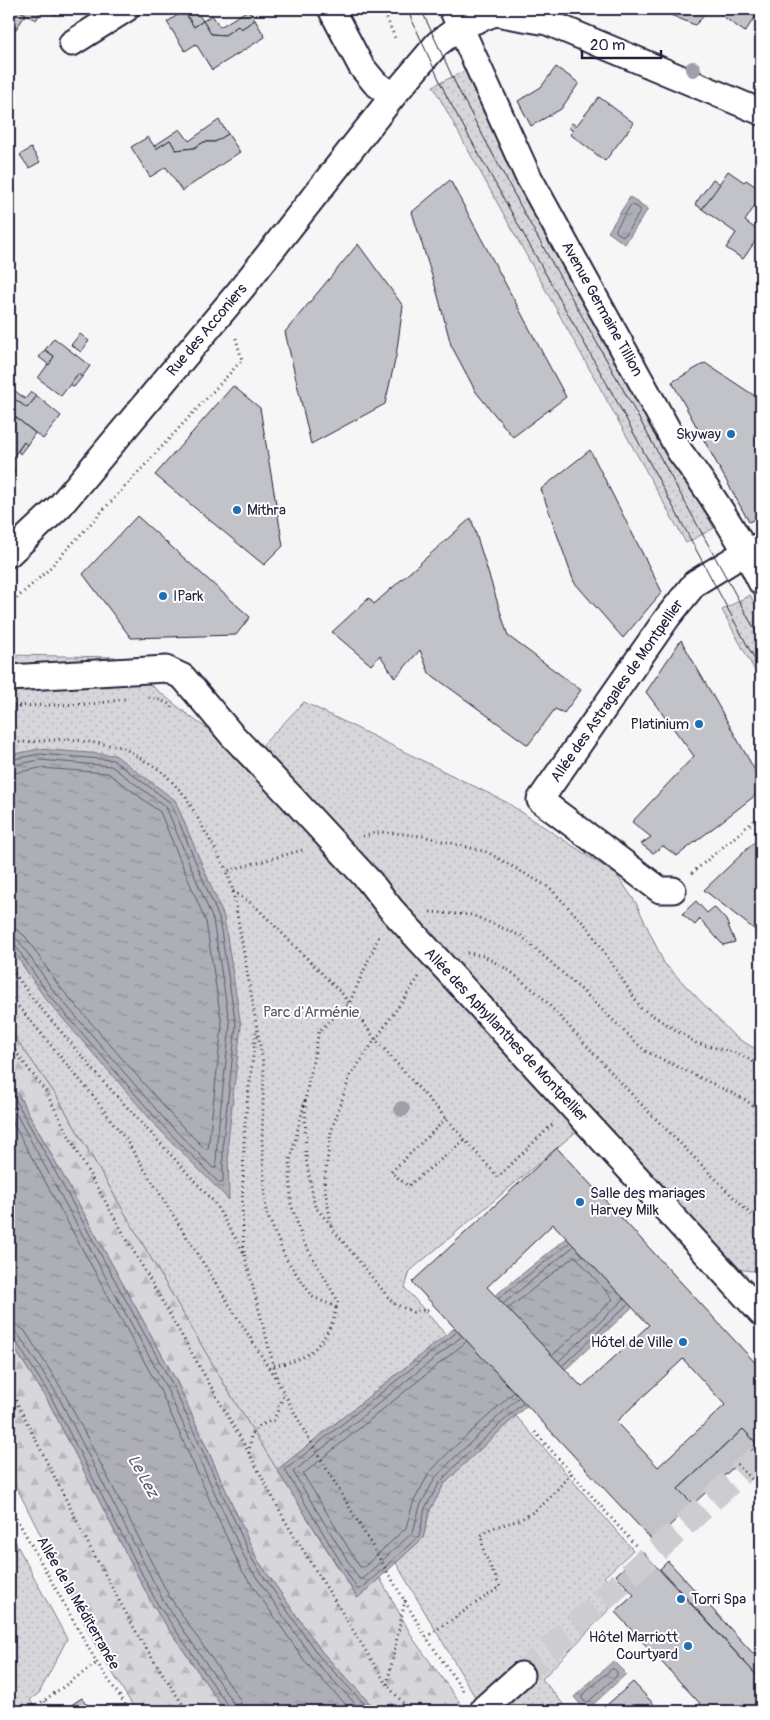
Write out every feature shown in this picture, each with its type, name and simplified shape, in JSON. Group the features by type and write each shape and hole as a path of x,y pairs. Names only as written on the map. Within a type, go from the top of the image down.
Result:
{"street":[{"path":"72,44 126,9"},
{"path":"331,9 361,66 375,83 393,96"},
{"name":"Rue des Acconiers","path":"9,554 60,506 242,288 457,17 495,13 549,15 761,112"},
{"name":"Avenue Germaine Tillion","path":"457,17 476,64 527,174 680,452 754,549 761,582"},
{"name":"Allée des Astragales de Montpellier","path":"672,890 660,890 540,800 667,618 695,583 754,549"},
{"name":"Allée des Aphyllanthes de Montpellier","path":"9,678 166,669 183,677 231,734 370,882 391,909 572,1106 752,1288 761,1313"},
{"path":"475,1704 484,1708 521,1675"}],"path":[{"path":"384,9 396,38"},
{"path":"9,605 46,572 242,360"},
{"path":"146,696 166,702 180,715"},
{"path":"9,706 93,704 128,699"},
{"path":"9,711 26,706"},
{"path":"9,743 69,739 122,747 163,772 186,797 227,871 232,891 264,1068 262,1140 266,1212 286,1259 314,1297 336,1307"},
{"path":"672,890 761,815"},
{"path":"354,838 382,832 423,836 487,852 550,888 589,930 641,1008 696,1043 736,1053 761,1065"},
{"path":"227,871 307,849"},
{"path":"232,891 255,906 342,994 375,1039 498,1177 572,1106"},
{"path":"431,1309 413,1312 393,1303 332,1228 324,1184 331,1132 350,1076 408,990 434,956 464,952 484,956 510,971 541,996 636,1099 750,1214 761,1219"},
{"path":"9,965 28,993 103,1081 214,1202 244,1253"},
{"path":"9,995 94,1097 126,1140 278,1382 306,1434 426,1637 475,1704"},
{"path":"257,1028 246,1121 242,1207 244,1253 278,1382"},
{"path":"9,1044 46,1092 86,1170 249,1453 287,1524 387,1685 410,1711"},
{"path":"274,1365 302,1358 312,1350 331,1328 336,1316 338,1301 303,1241 291,1204 290,1161 305,1100"},
{"path":"446,1119 391,1172 408,1186 466,1140"},
{"path":"9,1387 91,1549 140,1639 187,1711"},
{"path":"249,1453 251,1436 258,1426 273,1420 278,1413 284,1393"},
{"path":"535,1432 636,1546"},
{"path":"737,1464 761,1489"},
{"path":"426,1637 500,1587 484,1553 481,1536 486,1530 521,1519 543,1506 572,1473"},
{"name":"Allée de la Méditerranée","path":"9,1505 97,1663 130,1711"},
{"path":"387,1685 404,1600"},
{"path":"30,1711 97,1663"},
{"path":"45,1701 52,1711"}],"green space":[{"path":"465,71 514,179 667,456 701,505 714,528 686,543 433,86"},
{"path":"750,595 761,615 761,682 722,610"},
{"name":"Parc d'Arménie","path":"9,655 115,657 196,721 251,757 304,702 506,802 617,875 636,903 664,963 735,1037 761,1052 761,1269 751,1271 738,1269 596,1115 410,1271 405,1288 446,1335 277,1470 227,1389 56,1095 9,1029"},
{"path":"9,1029 56,1095 227,1389 357,1598 380,1578 414,1640 466,1711 377,1711 322,1652 257,1559 177,1382 18,1094 9,1085"},
{"path":"9,1340 47,1399 153,1606 225,1711 136,1711 95,1644 9,1472"},
{"path":"516,1416 633,1550 604,1577 622,1596 542,1679 569,1711 496,1711 478,1702 396,1563 423,1538 430,1510 443,1486"},
{"path":"12,1536 67,1639 39,1693 30,1700 37,1711 9,1711 9,1539"}],"water":[{"path":"630,197 648,209 625,244 608,232"},
{"path":"39,749 115,755 175,800 224,917 241,1026 228,1142 229,1200 159,1129 44,997 9,945 9,755"},
{"name":"Le Lez","path":"9,1085 18,1094 177,1382 257,1559 322,1652 377,1711 225,1711 153,1606 47,1399 9,1340"},
{"path":"577,1230 641,1299 443,1486 430,1510 423,1538 358,1598 277,1470"},
{"path":"613,1661 626,1674 586,1711 574,1697"}],"building":[{"path":"9,9 17,9 26,14 10,38"},
{"path":"17,9 43,9 36,20"},
{"path":"46,9 60,9 56,15"},
{"path":"195,9 203,21 194,27 184,11"},
{"path":"656,9 711,9 695,25"},
{"path":"725,9 760,9 745,32 721,15"},
{"path":"248,10 255,20 241,29 238,26 225,35 211,34 203,21 212,15 220,27"},
{"path":"184,11 194,27 203,21 211,34 225,35 238,26 241,29 255,20 265,37 212,70 196,44 185,51 167,22"},
{"path":"556,67 579,83 561,109 531,126 518,101 541,87"},
{"path":"599,97 634,123 605,161 570,134 573,131 568,127 572,123 576,126"},
{"path":"219,120 228,134 215,142 204,142 194,148 176,150 170,140 156,149 154,146 180,129 189,141"},
{"path":"228,134 240,152 182,191 166,167 150,177 131,147 148,137 156,149 170,140 176,150 194,148 204,142 215,142"},
{"path":"31,148 40,162 29,168 20,155"},
{"path":"728,171 744,182 746,180 761,190 761,196 745,221 761,233 743,259 726,248 736,233 702,209"},
{"path":"713,179 720,184 702,209 695,204"},
{"path":"450,180 566,397 513,437 476,392 451,345 412,212"},
{"path":"358,244 403,306 396,356 385,404 311,444 285,332"},
{"path":"80,334 89,341 81,352 71,345"},
{"path":"54,338 90,366 82,377 78,374 61,396 38,378 54,356 45,350"},
{"path":"45,350 54,356 49,365 39,357"},
{"name":"Skyway","path":"705,363 761,400 761,516 749,522 672,382"},
{"path":"78,374 82,377 74,387 70,384"},
{"name":"Mithra","path":"233,386 260,408 283,546 264,565 155,475"},
{"path":"13,389 25,399 31,392 37,396 27,408 9,395"},
{"path":"9,395 27,408 37,396 61,416 43,439 9,412"},
{"path":"9,412 35,433 27,445 24,442 9,463"},
{"path":"24,442 27,445 20,454 18,451"},
{"path":"590,450 662,592 623,638 574,582 541,489"},
{"path":"9,465 15,470 9,478"},
{"name":"IPark","path":"137,516 250,617 236,635 131,638 83,574"},
{"path":"471,518 508,636 581,690 564,713 555,709 528,745 429,673 420,650 395,678 380,655 371,665 332,632 369,598 374,604"},
{"name":"Platinium","path":"681,640 761,781 761,791 677,856 663,846 653,853 641,844 651,837 632,822 694,756 646,692"},
{"path":"761,836 761,942 754,929 704,890"},
{"path":"696,901 707,913 714,907 726,920 735,942 723,945 700,919 695,925 682,914"},
{"name":"Hôtel de Ville","path":"557,1148 761,1369 761,1442 758,1445 743,1429 678,1489 693,1504 653,1541 412,1282","holes":["553,1224 649,1325 582,1387 487,1287","683,1359 725,1405 658,1467 616,1422"]},
{"path":"743,1429 758,1445 693,1504 678,1489"},
{"name":"Hôtel Marriott Courtyard","path":"642,1551 761,1680 761,1711 707,1711 615,1612 634,1595 616,1575"},
{"path":"668,1561 761,1662 761,1680 660,1569"},
{"name":"Hôtel Marriott Courtyard","path":"633,1682 660,1711 600,1711"},
{"path":"82,1698 91,1711 62,1711"}],"tunnel":[{"path":"521,1675 761,1454"}],"tram line":[{"path":"407,9 447,97 616,400 761,671"},
{"path":"421,9 459,91 528,220 761,641"}],"place":[{"name":"Skyway","path":"731,434"},
{"name":"Mithra","path":"237,510"},
{"name":"IPark","path":"163,596"},
{"name":"Platinium","path":"699,724"},
{"name":"Salle des mariages Harvey Milk","path":"580,1202"},
{"name":"Hôtel de Ville","path":"683,1342"},
{"name":"Torri Spa","path":"681,1599"},
{"name":"Hôtel Marriott Courtyard","path":"688,1646"}]}
